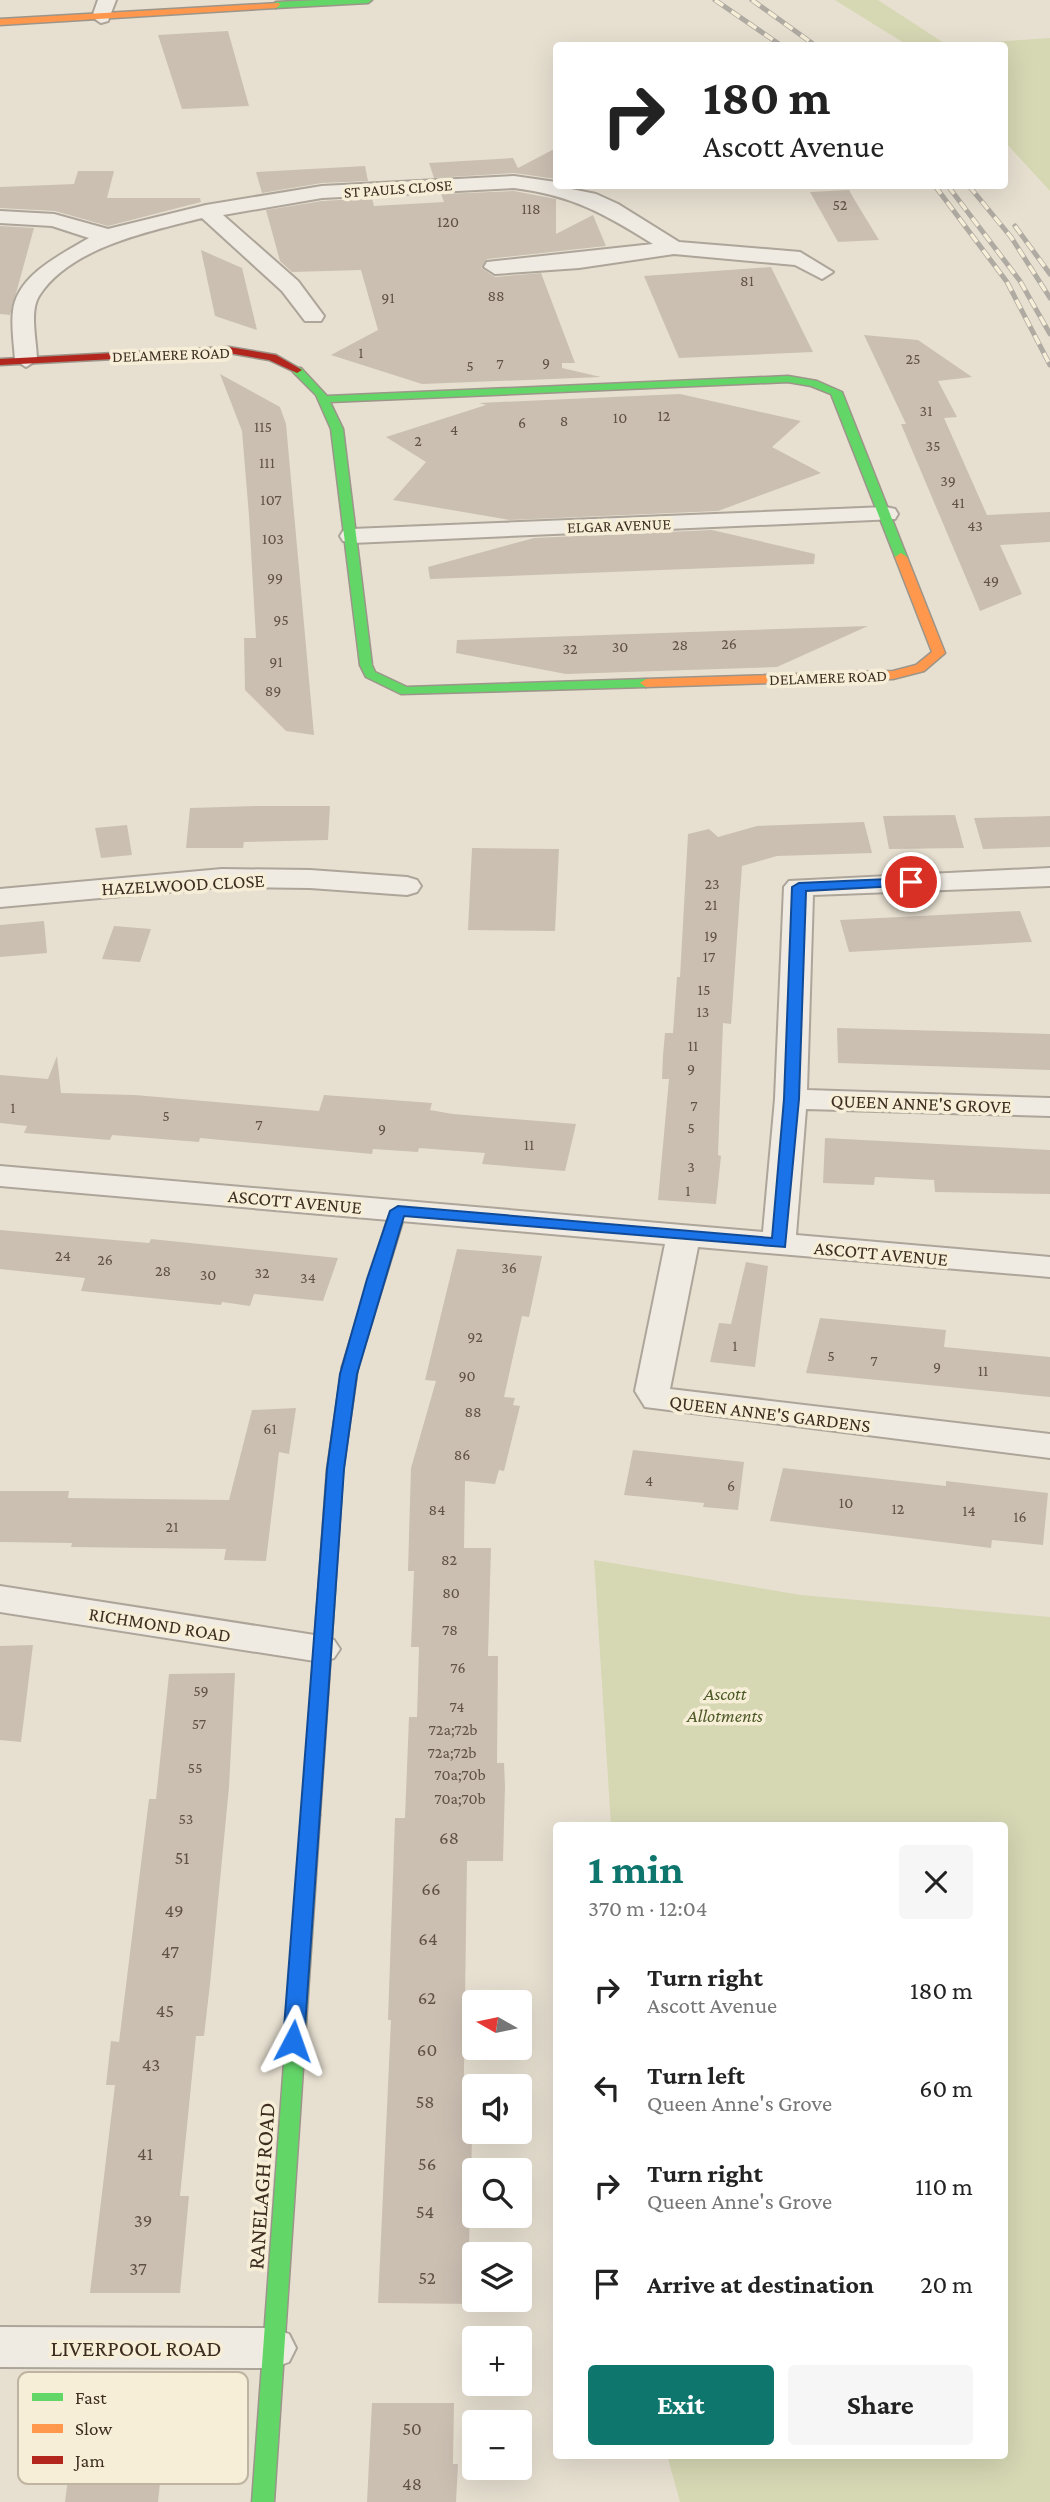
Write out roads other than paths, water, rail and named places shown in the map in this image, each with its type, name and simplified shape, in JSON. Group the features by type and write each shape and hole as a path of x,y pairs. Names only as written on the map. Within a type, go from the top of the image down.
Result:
{"main road":[{"path":"0,22 104,8 368,0"},
{"name":"DELAMERE ROAD","path":"0,362 247,352 289,365 316,387 325,400 337,429 366,665 370,674 380,682 405,691 893,675 920,668 939,653 836,393 813,383 788,379 325,400"},
{"name":"RANELAGH ROAD","path":"263,2502 335,1469 348,1374 398,1211"}],"street":[{"name":"ST PAULS CLOSE","path":"26,360 24,311 28,295 53,269 107,236 206,211 322,192 478,182 553,188"},
{"name":"ST PAULS CLOSE","path":"556,189 589,198 611,208 674,248"},
{"path":"589,198 611,189"},
{"path":"206,211 290,286 313,316"},
{"path":"0,216 54,220 107,236"},
{"name":"ST PAULS CLOSE","path":"495,267 579,261 674,248 800,259 822,272"},
{"name":"ELGAR AVENUE","path":"352,536 886,514"},
{"path":"779,1244 791,1099 799,887 1050,877"},
{"name":"HAZELWOOD CLOSE","path":"0,898 222,878 310,879 407,886"},
{"name":"QUEEN ANNE'S GROVE","path":"791,1099 1050,1107"},
{"name":"ASCOTT AVENUE","path":"0,1176 1050,1267"},
{"name":"QUEEN ANNE'S GARDENS","path":"683,1237 652,1391 657,1399 1050,1446"},
{"name":"RICHMOND ROAD","path":"0,1599 321,1649"},
{"name":"LIVERPOOL ROAD","path":"0,2347 273,2348"}],"railway":[{"path":"715,0 776,42"},
{"path":"752,0 810,42"},
{"path":"937,189 1007,282 1050,365"},
{"path":"950,189 1020,281 1050,334"},
{"path":"971,189 1011,237 1050,298"},
{"path":"1015,226 1050,274"}],"park label":[{"name":"Ascott Allotments","path":"725,1704"}]}
